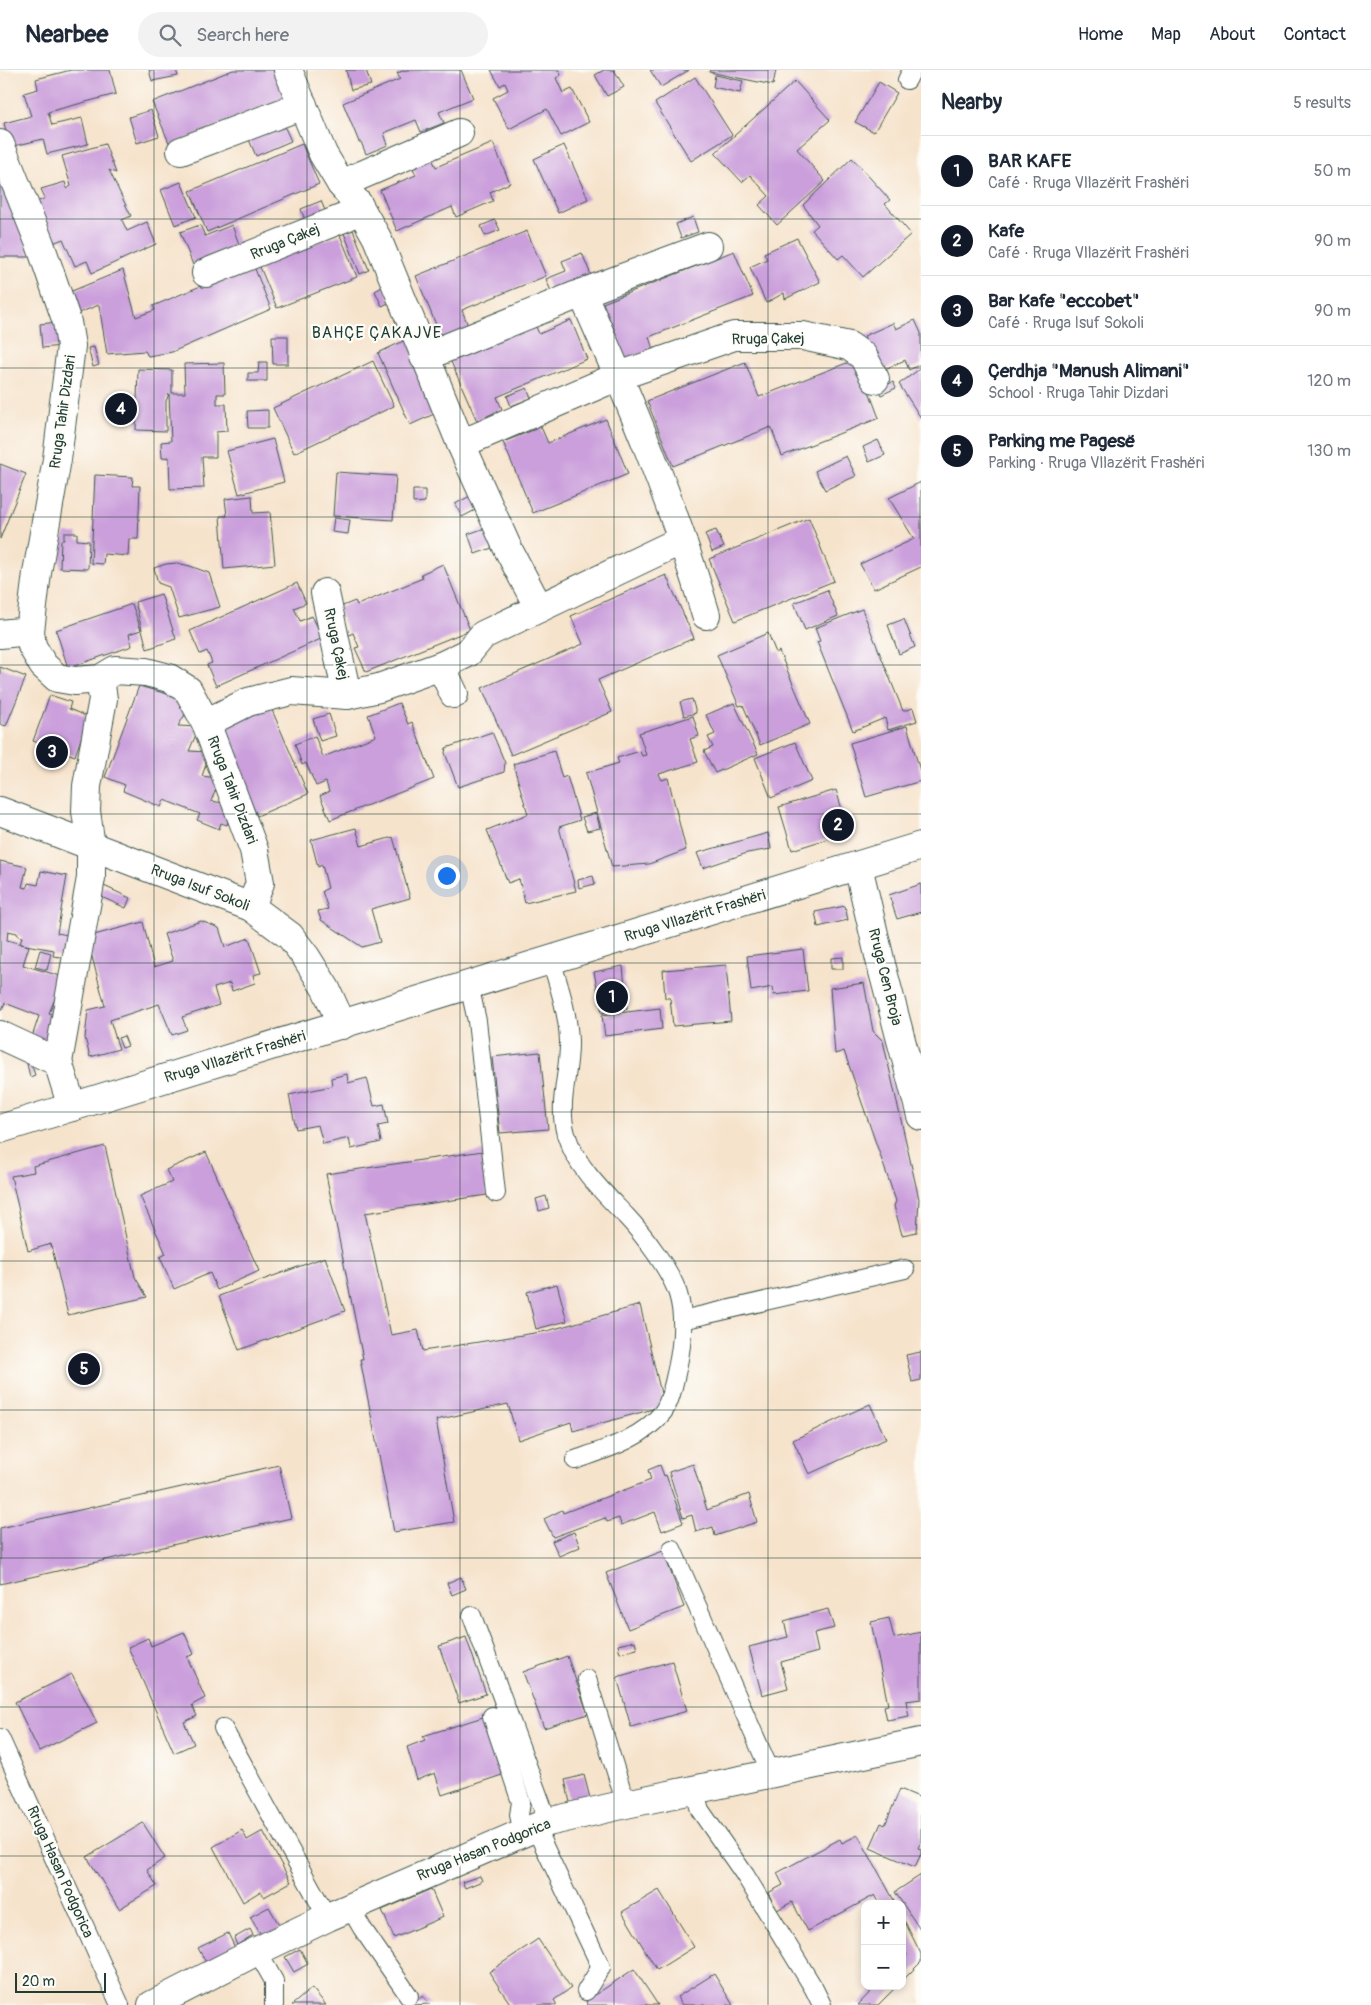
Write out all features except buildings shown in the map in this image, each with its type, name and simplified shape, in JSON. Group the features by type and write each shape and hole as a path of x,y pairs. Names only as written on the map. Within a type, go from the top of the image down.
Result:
{"street":[{"path":"288,70 323,154 341,184 358,204 377,238 461,444 508,548 539,608"},
{"path":"181,151 303,105"},
{"path":"341,184 459,133"},
{"name":"Rruga Tahir Dizdari","path":"0,144 40,244 67,322 71,346 70,369 57,459 37,573 30,631 32,646 43,665 57,678 75,681 100,679 115,670 146,672 169,678 188,690 206,723 254,850 260,883 251,907"},
{"name":"Rruga Çakej","path":"206,273 346,217 358,204"},
{"path":"424,357 582,293 708,246"},
{"path":"582,293 619,376 682,540 706,615"},
{"name":"Rruga Çakej","path":"461,444 619,376 734,336 803,336 849,346 863,356 875,379"},
{"name":"Rruga Çakej","path":"206,723 248,702 291,691 347,695 379,688 441,666 468,653 483,635 682,540"},
{"name":"Rruga Çakej","path":"325,594 347,695"},
{"path":"0,634 30,631"},
{"path":"441,666 454,694"},
{"path":"72,1107 58,1062 91,878 91,847 86,811 103,699 100,679"},
{"name":"Rruga Isuf Sokoli","path":"0,811 251,907 290,936 319,975 342,1025"},
{"name":"Rruga Vllazërit Frashëri","path":"0,1129 921,846"},
{"name":"Rruga Cen Broja","path":"858,866 881,964 921,1116"},
{"path":"0,1035 58,1062"},
{"name":"Rruga Hasan Podgorica","path":"156,2004 257,1951 339,1912 535,1827 694,1789 921,1742"}],"lane":[{"path":"551,960 566,1015 569,1042 562,1111 566,1135 579,1160 597,1187 628,1218 661,1261 678,1294 682,1320 680,1356 664,1411 645,1429 622,1443 575,1460"},
{"path":"469,985 476,1021 496,1193"},
{"path":"682,1320 906,1269"},
{"path":"672,1549 771,1773"},
{"path":"472,1616 535,1827 601,1967 586,1991"},
{"path":"587,1679 626,1804"},
{"path":"492,1716 521,1802 519,1815 535,1827"},
{"path":"223,1728 321,1906 339,1912 362,1928 409,1996"},
{"name":"Rruga Hasan Podgorica","path":"0,1738 120,2005"},
{"path":"694,1789 700,1810 745,1875 814,1987 822,2005"},
{"path":"257,1951 274,1981 274,2005"}],"place":[{"name":"Çerdhja \"Manush Alimani\"","path":"121,409"},
{"name":"Bar Kafe \"eccobet\"","path":"52,752"},
{"name":"Kafe","path":"838,825"},
{"name":"BAR KAFE","path":"612,997"},
{"name":"Parking me Pagesë","path":"84,1369"}],"district":[{"name":"BAHÇE ÇAKAJVE","path":"377,333"}]}
